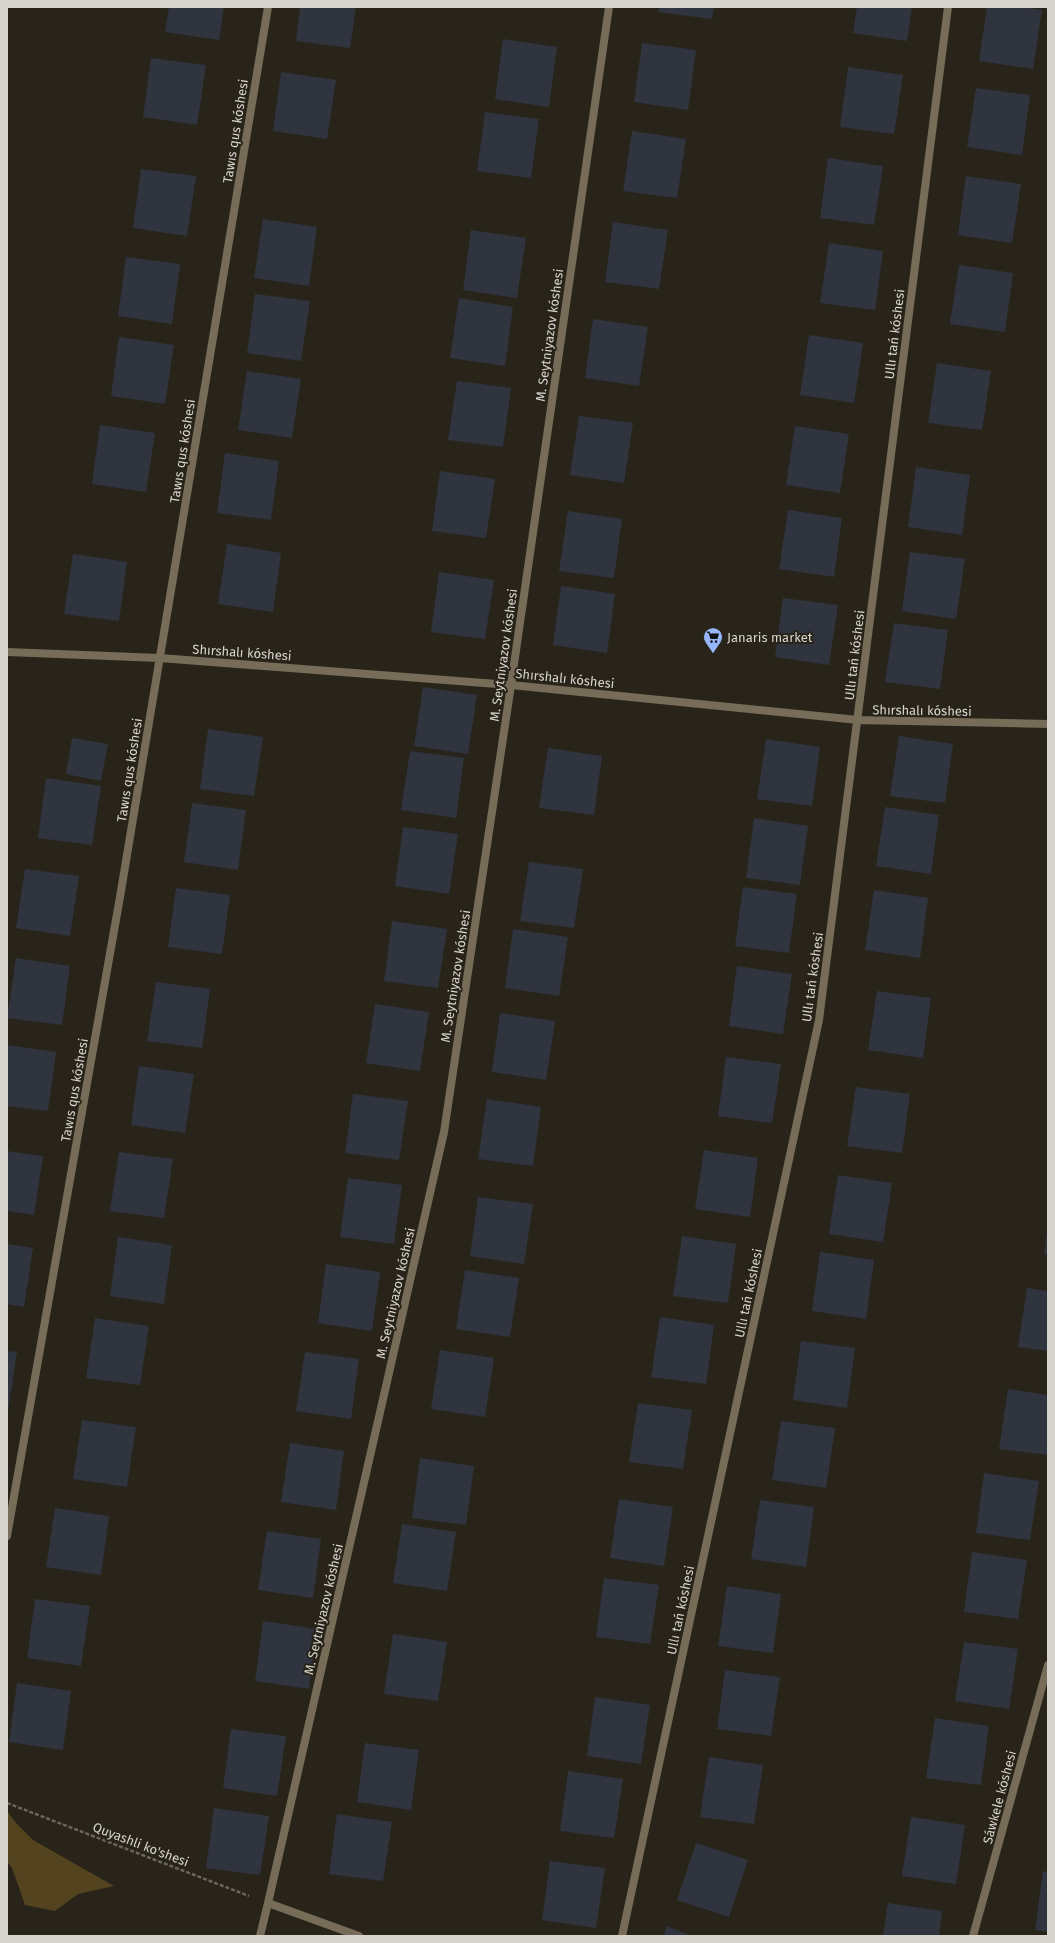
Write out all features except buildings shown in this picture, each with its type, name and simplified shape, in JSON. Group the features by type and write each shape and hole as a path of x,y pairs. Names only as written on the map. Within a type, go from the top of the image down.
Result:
{"street":[{"name":"Tawıs qus kóshesi","path":"7,1536 120,897 268,7"},
{"name":"M. Seytniyazov kóshesi","path":"260,1936 444,1132 511,685 609,7"},
{"name":"Ullı tań kóshesi","path":"622,1936 819,1020 948,7"},
{"name":"Shırshalı kóshesi","path":"7,652 160,658 511,685 858,720 1048,724"},
{"name":"Sáwkele kóshesi","path":"973,1936 1048,1665"},
{"path":"268,1903 359,1936"}],"path":[{"name":"Quyashli ko'shesi","path":"7,1804 268,1903"}],"shaded area":[{"path":"7,1811 16,1823 33,1840 114,1886 78,1894 55,1911 25,1905 12,1868 7,1862"}],"place":[{"name":"Janaris market","path":"713,654"}]}
